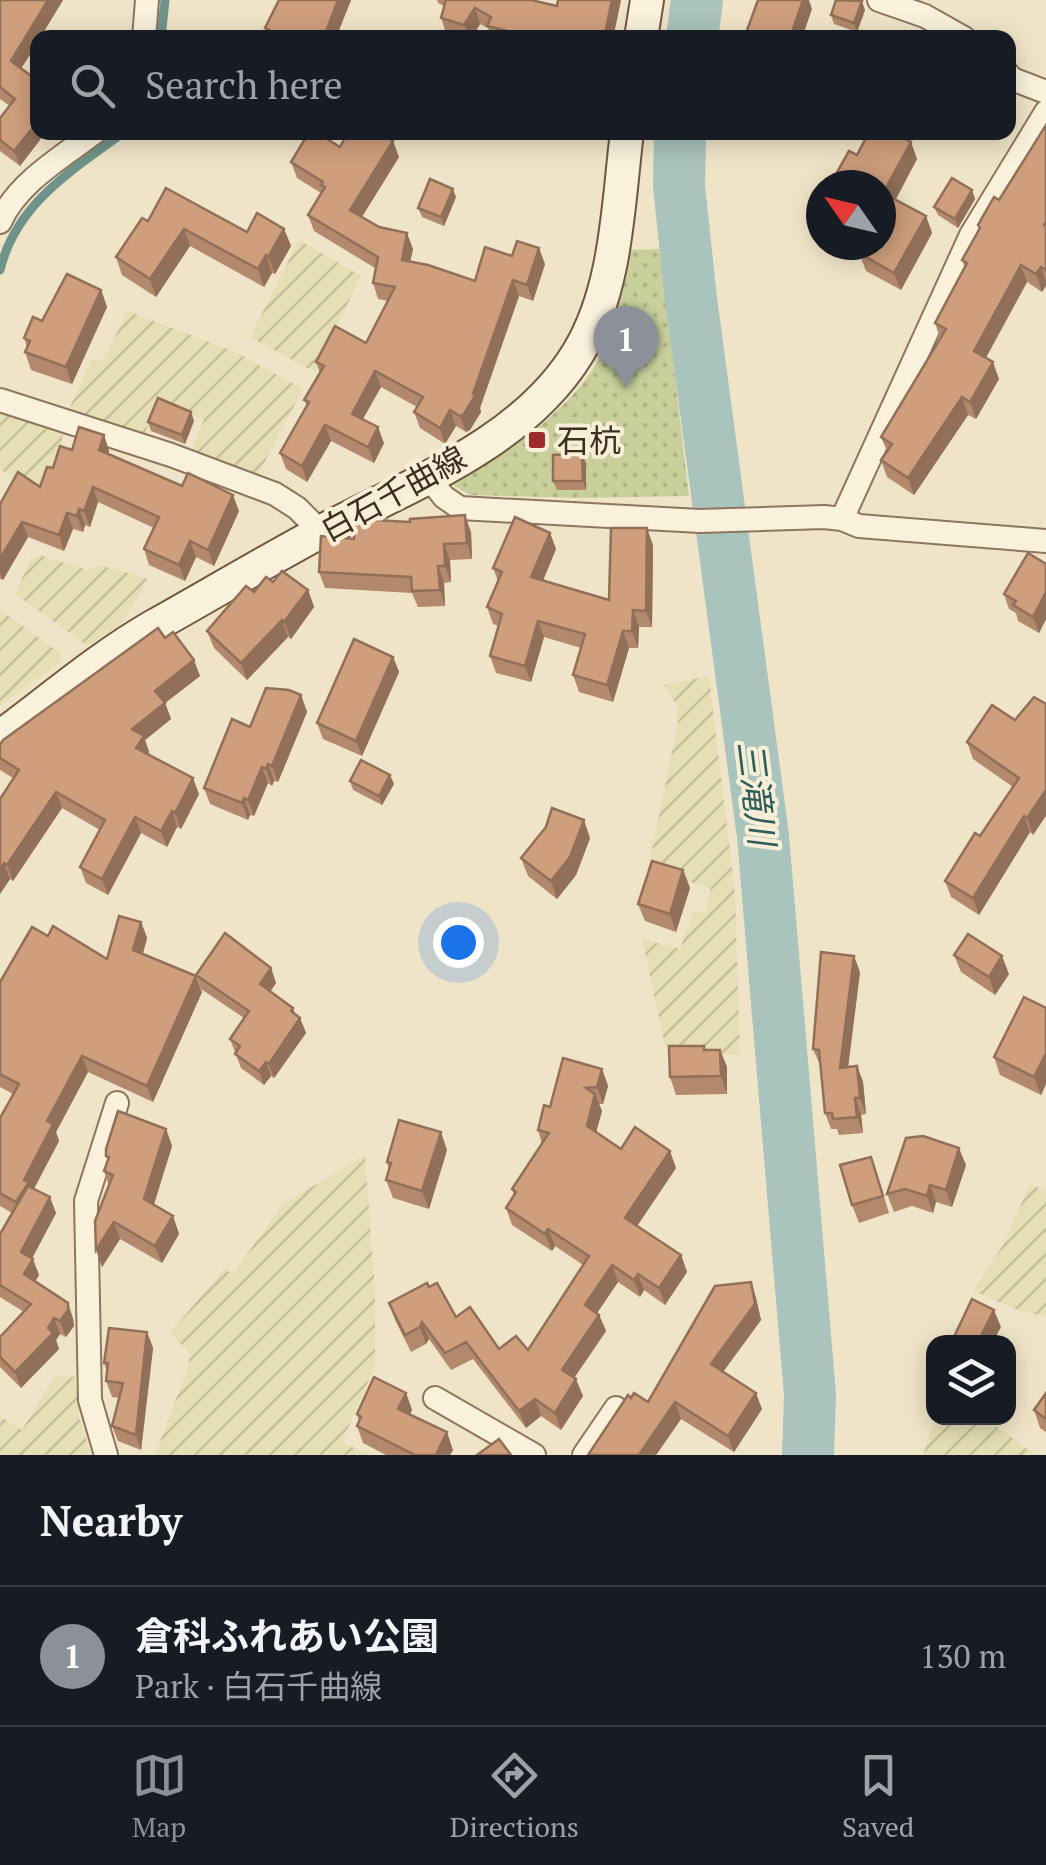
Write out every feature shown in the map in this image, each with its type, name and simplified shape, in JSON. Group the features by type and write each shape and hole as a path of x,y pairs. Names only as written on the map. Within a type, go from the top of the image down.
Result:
{"main road":[{"path":"642,30 646,0"},
{"name":"白石千曲線","path":"0,737 148,629 506,431 551,389 578,353 610,268 626,140"}],"street":[{"path":"145,30 147,0"},
{"path":"879,0 925,16 950,30"},
{"path":"1016,81 1046,92"},
{"path":"842,519 971,234 1046,112"},
{"path":"0,222 8,204 32,180 84,140"},
{"path":"0,400 275,494 297,508 321,532"},
{"path":"428,476 444,498 460,508 704,521 824,516 860,526 1046,541"},
{"path":"106,1455 90,1400 86,1201 117,1103"},
{"path":"435,1398 534,1455"},
{"path":"584,1455 616,1408"}],"shaded area":[{"path":"299,240 361,276 315,372 250,337"},
{"path":"128,311 235,352 303,389 257,477 191,451 204,420 158,401 144,436 68,411 92,359 102,362"},
{"path":"0,413 64,433 42,498 0,469"},
{"path":"42,556 88,570 100,565 148,579 121,624 88,646 15,594 31,558"},
{"path":"0,610 60,653 62,661 0,706"},
{"path":"709,676 735,893 740,1054 667,1055 642,939 680,949 694,911 704,913 711,889 648,868 678,723 676,704 664,685"},
{"path":"365,1155 375,1289 375,1366 342,1442 369,1455 155,1455 190,1354 170,1333 224,1269 233,1274 282,1205"},
{"path":"1030,1184 1046,1191 1046,1316 1023,1312 973,1291 1003,1245"},
{"path":"55,1376 79,1377 79,1418 92,1455 0,1455 0,1416 22,1430"},
{"path":"934,1425 995,1425 1036,1455 923,1455"}],"green space":[{"path":"660,249 689,496 470,495 453,485 542,424 581,385 608,340 630,250"}],"building":[{"path":"0,0 48,0 11,61 30,75 30,131 14,151 0,140 0,118 15,99 0,87"},
{"path":"279,0 338,0 329,30 265,28"},
{"path":"446,0 531,0 557,6 558,0 612,0 606,30 504,30 487,26 491,17 475,8 464,25 441,18"},
{"path":"758,0 803,0 793,30 747,30"},
{"path":"836,0 862,1 854,23 831,15"},
{"path":"1046,125 1046,270 1041,267 1036,274 1021,265 974,351 993,362 970,402 962,397 908,478 881,460 892,444 881,437 946,329 935,323 967,263 962,260 980,228 978,225 994,197 999,200"},
{"path":"304,140 329,140 340,147 344,140 393,141 350,210 379,227 407,233 402,260 475,281 485,247 512,256 517,241 539,248 527,285 513,280 475,396 464,414 460,416 450,410 440,428 414,412 423,397 375,371 352,414 378,427 368,447 325,425 302,466 280,453 309,402 304,400 324,366 316,362 335,326 366,343 395,287 373,283 378,257 308,215 325,187 291,162"},
{"path":"865,140 911,142 896,170 838,170 849,151 857,155"},
{"path":"952,178 972,190 955,219 934,207"},
{"path":"430,179 453,189 441,217 418,208"},
{"path":"166,188 247,232 257,213 284,229 258,269 184,229 150,279 116,257 142,218 148,221"},
{"path":"896,200 926,216 894,273 871,260 896,260"},
{"path":"67,274 101,290 66,367 25,352 30,341 24,338 33,317 42,321"},
{"path":"158,398 191,412 182,435 148,422"},
{"path":"79,427 104,435 99,450 182,486 188,473 233,495 208,550 190,541 179,565 144,549 159,517 93,487 84,511 79,509 77,516 67,513 59,535 22,522 0,559 0,504 18,472 40,487 47,467 53,468 60,446 72,450"},
{"path":"582,454 583,481 553,481 553,455"},
{"path":"465,515 467,543 444,544 445,566 438,566 440,590 412,591 411,577 319,572 321,536 354,539 355,519 410,522"},
{"path":"515,517 550,533 531,577 609,600 611,528 647,528 646,611 633,610 632,631 623,631 607,685 573,675 585,634 538,621 525,666 490,656 502,614 487,607 502,572 493,568"},
{"path":"1028,553 1046,564 1046,592 1033,617 1013,605 1016,601 1004,594"},
{"path":"282,571 308,590 284,622 241,663 207,631 246,586 254,592 266,577 273,582"},
{"path":"158,628 165,638 173,632 194,660 155,691 165,703 132,729 144,736 136,748 193,778 175,813 172,811 161,831 135,817 102,879 80,867 105,820 56,792 0,870 0,799 19,770 0,758 3,740"},
{"path":"354,639 393,657 356,741 317,723"},
{"path":"266,688 301,695 272,766 262,767 248,800 244,798 242,803 204,788 232,719 250,727"},
{"path":"1034,697 1046,704 1046,790 1027,818 1024,816 973,898 945,881 975,833 980,836 1019,778 967,742 992,705 1015,720"},
{"path":"361,760 390,775 379,796 350,781"},
{"path":"552,808 584,820 570,857 551,881 521,858 546,827"},
{"path":"652,861 683,870 670,914 638,904"},
{"path":"119,916 141,922 133,950 196,976 147,1086 82,1056 47,1121 53,1124 24,1180 29,1182 16,1202 0,1193 0,1118 19,1084 0,1074 0,982 32,927 48,936 53,926 107,959"},
{"path":"225,933 271,968 260,984 293,1008 291,1011 300,1018 269,1064 266,1062 259,1071 235,1054 240,1046 230,1039 249,1011 196,975"},
{"path":"968,934 1002,956 989,977 954,955"},
{"path":"821,952 854,956 840,1068 857,1066 857,1117 833,1119 832,1113 825,1113 819,1050 813,1049"},
{"path":"1024,997 1046,1008 1046,1053 1034,1077 994,1057"},
{"path":"669,1046 720,1050 721,1076 670,1077"},
{"path":"563,1058 602,1069 597,1087 586,1088 595,1094 587,1126 621,1149 635,1127 670,1151 625,1218 681,1255 659,1288 638,1274 634,1280 612,1265 585,1305 599,1315 562,1370 576,1379 555,1413 535,1399 519,1411 466,1342 445,1353 422,1322 405,1335 389,1303 427,1283 429,1287 437,1283 456,1317 470,1307 499,1349 516,1336 528,1350 589,1256 506,1208 516,1192 512,1189 549,1133 538,1130 544,1105 550,1107"},
{"path":"118,1111 166,1129 144,1199 173,1216 155,1246 114,1222 96,1250 95,1221 113,1175 104,1171 109,1157 106,1149"},
{"path":"399,1120 441,1132 422,1191 386,1180"},
{"path":"923,1136 959,1148 946,1190 930,1185 927,1196 905,1189 887,1194 906,1138"},
{"path":"871,1157 883,1196 852,1205 840,1165"},
{"path":"28,1186 50,1197 21,1252 33,1259 24,1274 68,1303 68,1310 60,1321 54,1318 48,1328 53,1333 15,1372 0,1357 0,1337 31,1304 0,1285 0,1234"},
{"path":"751,1282 755,1304 711,1364 756,1393 728,1436 675,1402 639,1455 588,1455 628,1395 631,1398 634,1393 648,1402 715,1286"},
{"path":"972,1299 994,1310 982,1335 955,1335"},
{"path":"109,1328 147,1332 136,1435 112,1426 123,1383 106,1381 108,1363 104,1363"},
{"path":"374,1377 406,1393 398,1409 447,1432 436,1455 415,1455 357,1426 361,1417 357,1414"},
{"path":"1046,1393 1046,1419 1034,1410"},
{"path":"499,1439 511,1455 477,1455"}],"waterway":[{"path":"162,30 165,0"},
{"name":"三滝川","path":"693,30 697,0"},
{"path":"0,270 8,247 33,207 66,175 113,140"},
{"name":"三滝川","path":"680,140 679,186 691,299 763,836 810,1395 808,1455"}],"place":[{"name":"倉科ふれあい公園","path":"626,388"},
{"name":"石杭","path":"537,440"}]}
